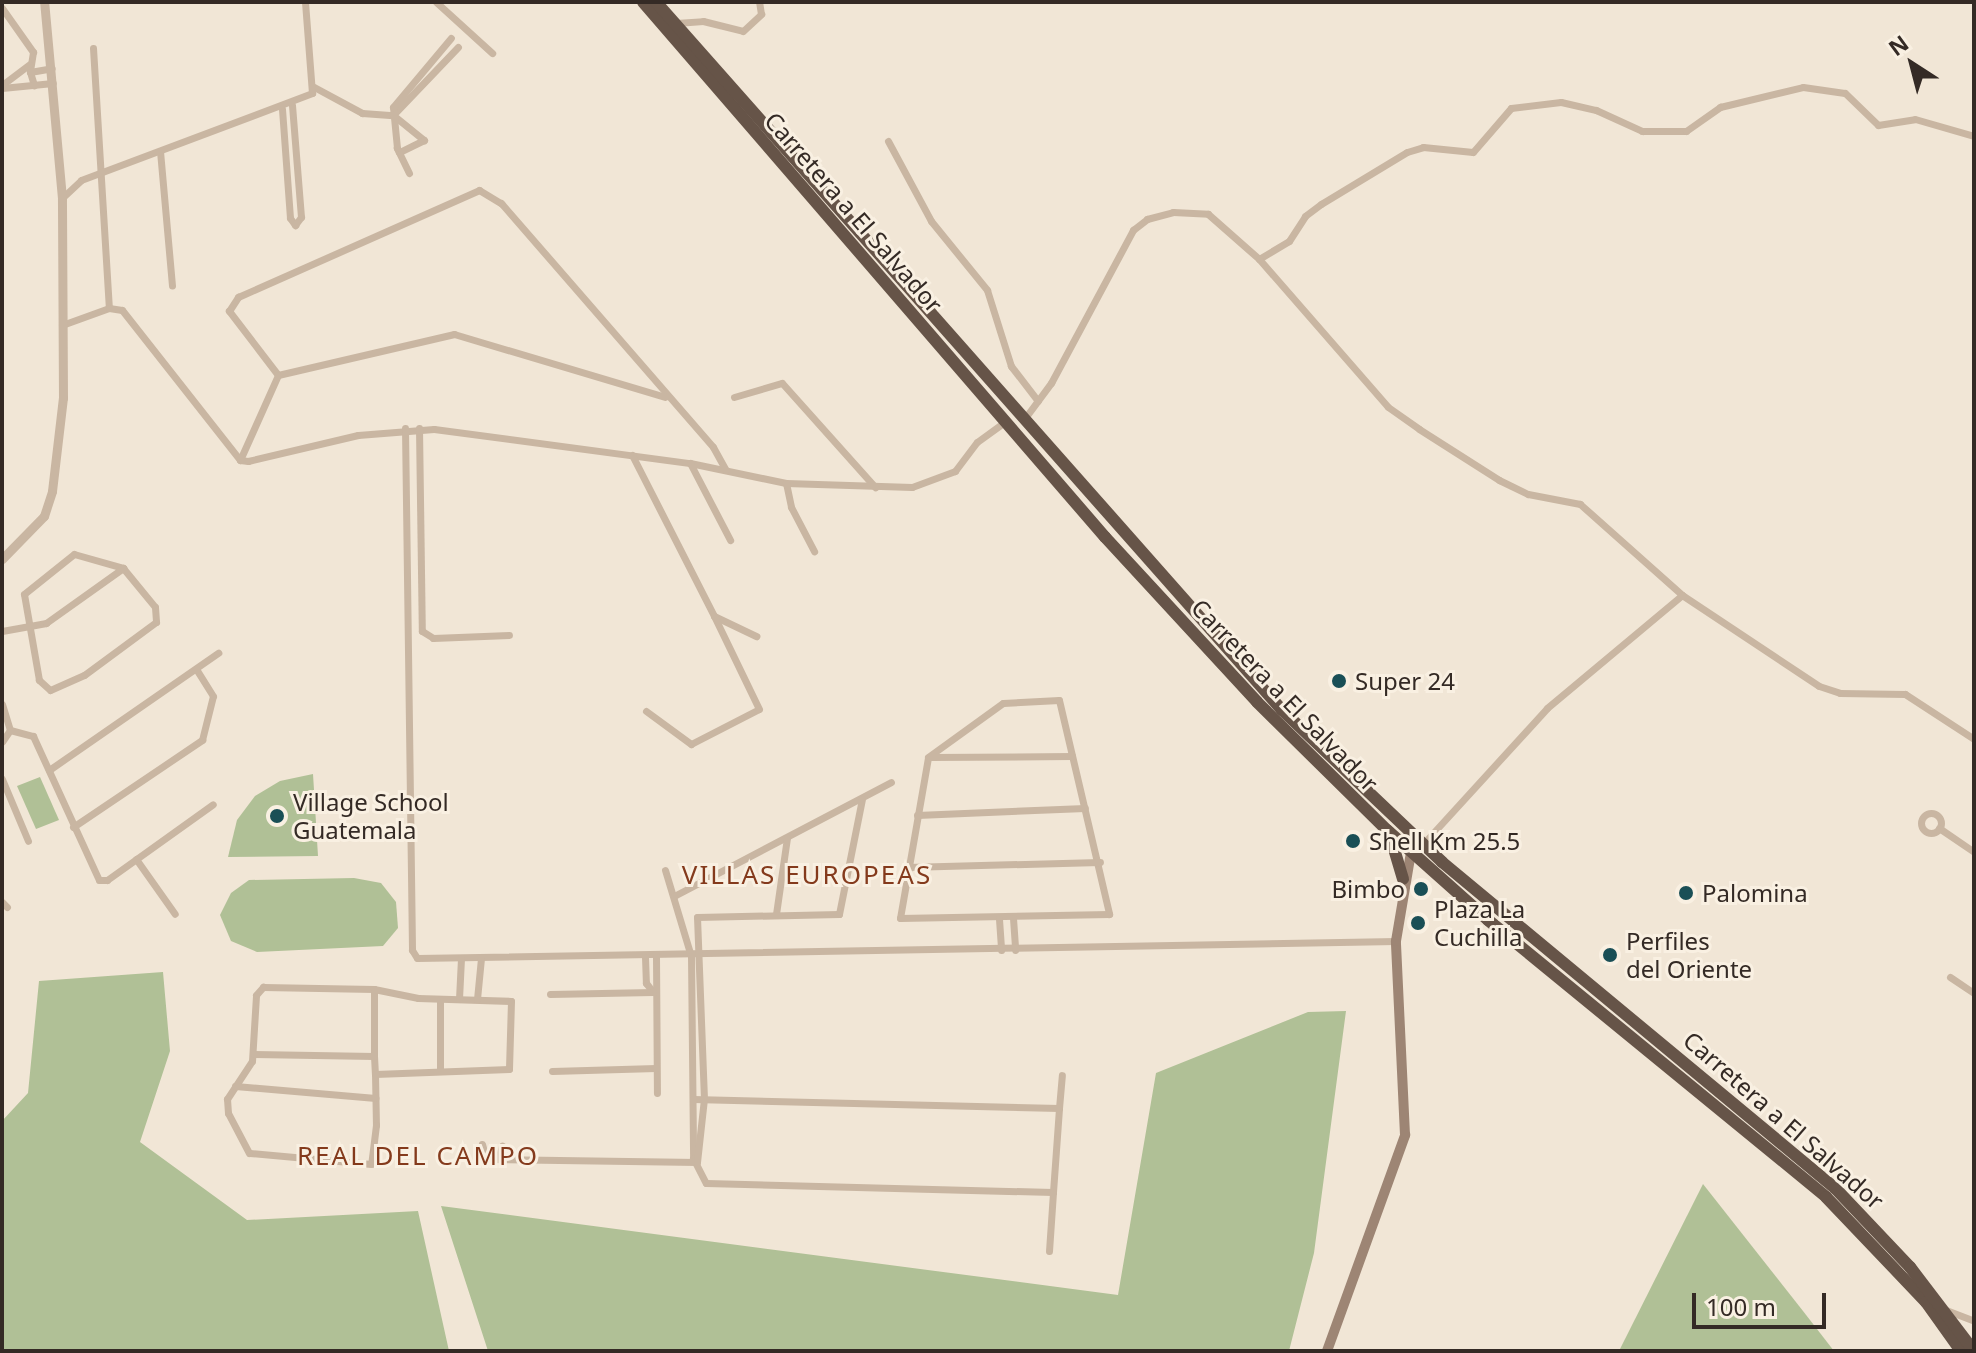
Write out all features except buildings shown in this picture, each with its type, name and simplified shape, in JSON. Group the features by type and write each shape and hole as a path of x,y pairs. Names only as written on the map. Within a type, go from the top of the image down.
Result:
{"highway":[{"name":"Carretera a El Salvador","path":"643,2 1029,449 1247,691 1415,856 1562,983 1826,1197 1926,1302 1961,1351"},
{"name":"Carretera a El Salvador","path":"656,2 1025,418 1169,588 1282,710 1423,844 1835,1188 1942,1308 1974,1351"},
{"path":"1029,449 1049,463 1087,507 1094,497"},
{"path":"1389,832 1403,877"},
{"path":"1403,877 1415,856"},
{"path":"1562,983 1616,1019 1623,1012"}],"main road":[{"path":"1327,1351 1405,1135 1396,941 1403,877"}],"street":[{"path":"2,559 36,528 52,491 63,398 62,198 44,2"},
{"path":"305,2 314,87"},
{"path":"436,2 492,53"},
{"path":"675,23 703,21 743,31 761,14 759,2"},
{"path":"2,8 33,52 30,68 34,85"},
{"path":"409,173 399,152 393,107 451,38"},
{"path":"393,115 458,47"},
{"path":"93,48 109,308"},
{"path":"2,87 30,68 52,68"},
{"path":"423,72 430,78"},
{"path":"2,87 53,83"},
{"path":"62,198 73,185 102,172 292,105 314,87"},
{"path":"314,87 362,113 393,115 424,140 399,152"},
{"path":"1259,259 1289,241 1305,216 1321,204 1407,152 1423,147 1473,152 1511,108 1561,102 1596,110 1642,131 1686,131 1720,107 1803,87 1845,93 1878,125 1915,119 1974,136"},
{"path":"282,109 290,218 295,225 301,217 292,105"},
{"path":"888,141 931,221 987,290 1011,366 1038,401"},
{"path":"160,151 172,285"},
{"path":"278,375 229,311 238,297 479,190 501,203 667,398 713,447 726,470"},
{"path":"1025,418 1038,401 1111,262 1147,219 1190,210 1208,214 1259,259 1388,407 1499,480 1528,494 1580,504 1682,595 1819,686 1840,693 1905,694 1974,739"},
{"path":"62,325 109,308 122,310 240,460 256,461 405,428 419,428 690,463 786,483 875,487 939,481 1006,421"},
{"path":"278,375 454,334 667,398"},
{"path":"240,460 278,375"},
{"path":"734,397 782,383 875,487"},
{"path":"405,428 412,950 422,959 1396,941"},
{"path":"419,428 422,631 433,638 509,635"},
{"path":"632,455 759,709 691,744 646,711"},
{"path":"690,463 730,540"},
{"path":"786,483 791,507 814,551"},
{"path":"84,556 123,568 155,607 156,622 84,675 50,690 43,687 24,594 65,558 84,556"},
{"path":"2,631 46,623 123,568"},
{"path":"1423,844 1547,708 1682,595"},
{"path":"714,616 756,636"},
{"path":"49,770 218,653"},
{"path":"73,827 202,740 213,696 196,669"},
{"path":"1052,699 1062,705 1100,862 1109,914 905,921 899,911 928,757 1003,703 1052,699"},
{"path":"2,704 3,717 10,730"},
{"path":"10,730 30,732 99,880 107,880 213,804"},
{"path":"2,742 10,730"},
{"path":"928,757 1072,756"},
{"path":"2,779 28,841"},
{"path":"674,896 891,782"},
{"path":"697,1162 704,1099 700,915 840,912 862,799"},
{"path":"917,815 1085,808"},
{"path":"1939,828 1974,852"},
{"path":"776,914 787,838"},
{"path":"136,859 175,914"},
{"path":"907,867 1100,862"},
{"path":"665,870 691,956 693,1158 704,1180 714,1186 1053,1192"},
{"path":"1013,918 1015,950"},
{"path":"999,919 1001,950"},
{"path":"684,929 698,927"},
{"path":"645,957 646,983 653,992"},
{"path":"656,957 653,992 657,1093"},
{"path":"459,999 461,958"},
{"path":"477,999 481,958"},
{"path":"1950,977 1974,993"},
{"path":"374,989 373,1162 317,1161 246,1151 226,1103 235,1086 246,1075 254,1054 260,988 374,989 440,999 511,1001 511,1066 375,1074"},
{"path":"550,994 653,992"},
{"path":"440,999 440,1068"},
{"path":"691,1041 702,1039"},
{"path":"254,1054 374,1056"},
{"path":"552,1071 656,1068"},
{"path":"1049,1251 1062,1075"},
{"path":"235,1086 375,1098"},
{"path":"693,1099 1059,1108"},
{"path":"482,1144 486,1159 697,1162"},
{"path":"498,1159 502,1146"},
{"path":"1942,1308 1974,1321"}],"green space":[{"name":"Village School Guatemala","path":"313,774 318,856 228,857 237,820 255,796 280,781"},
{"path":"40,777 59,820 36,829 17,786"},
{"path":"354,878 381,883 396,902 398,928 383,946 257,952 231,941 220,915 231,893 249,880"},
{"path":"163,972 170,1051 140,1142 247,1220 418,1211 449,1351 2,1351 2,1121 28,1093 39,981"},
{"path":"1346,1011 1314,1253 1289,1351 488,1351 441,1206 1118,1295 1156,1073 1308,1012"},
{"path":"1703,1184 1803,1311 1834,1351 1619,1351"}],"place":[{"name":"Super 24","path":"1339,681"},
{"name":"Village School Guatemala","path":"277,816"},
{"name":"Shell Km 25.5","path":"1353,841"},
{"name":"Bimbo","path":"1421,889"},
{"name":"Palomina","path":"1686,893"},
{"name":"Plaza La Cuchilla","path":"1418,923"},
{"name":"Perfiles del Oriente","path":"1610,955"}],"district":[{"name":"VILLAS EUROPEAS","path":"807,875"},
{"name":"REAL DEL CAMPO","path":"418,1156"}]}
